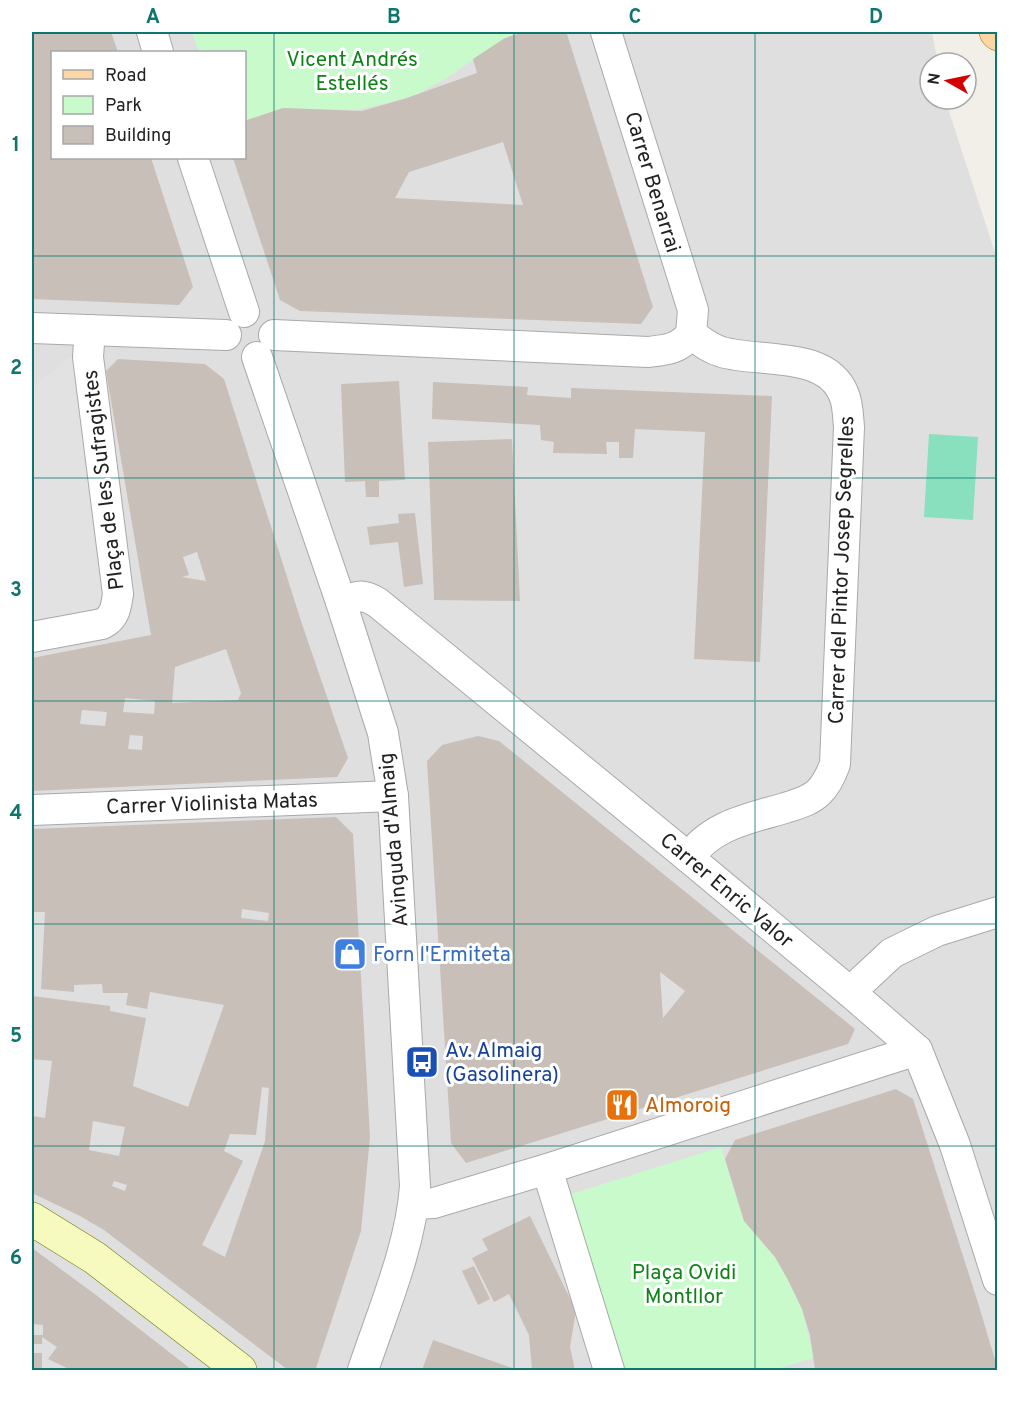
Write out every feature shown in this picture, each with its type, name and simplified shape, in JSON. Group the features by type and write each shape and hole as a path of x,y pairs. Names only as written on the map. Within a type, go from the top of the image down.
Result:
{"street":[{"path":"152,32 158,51"},
{"name":"Carrer Benarrai","path":"606,32 693,310 691,333"},
{"path":"193,159 244,312"},
{"path":"266,346 268,320 254,312 244,312 232,320 226,335 227,342 236,354 250,359 266,346 648,352 670,350 683,343 691,333"},
{"path":"32,328 89,344 226,335"},
{"name":"Carrer del Pintor Josep Segrelles","path":"688,858 695,847 729,825 805,801 818,794 828,783 835,764 849,427 844,394 836,380 822,370 801,362 721,352 705,345 691,333"},
{"name":"Plaça de les Sufragistes","path":"32,637 102,624 109,621 116,607 118,594 89,344"},
{"name":"Avinguda d'Almaig","path":"266,346 341,602 383,733 393,796 414,1157 414,1204 400,1259 363,1371"},
{"name":"Carrer Enric Valor","path":"341,602 358,596 368,597 378,603 850,992 916,1050 956,1145 998,1280"},
{"name":"Carrer Violinista Matas","path":"32,810 393,796"},
{"path":"850,992 881,962 901,948 937,931 998,912"},
{"path":"414,1204 434,1203 547,1169 916,1050"},
{"path":"547,1169 609,1371"},
{"path":"32,1219 95,1258 240,1371"}],"shaded area":[{"path":"32,32 932,32 936,51 918,51 918,111 949,111 998,262 997,1370 32,1370"},
{"path":"79,357 106,598 101,613 32,628 32,388 68,358"}],"green space":[{"name":"Vicent Andrés Estellés","path":"192,32 523,32 505,38 445,79 414,96 357,110 283,108 246,121 246,51 199,51"},
{"path":"929,434 978,437 973,520 924,517"},
{"name":"Plaça Ovidi Montllor","path":"721,1147 744,1221 775,1257 788,1280 802,1309 814,1358 778,1370 621,1370 568,1195"}],"building":[{"path":"32,32 111,32 118,51 51,51 51,159 151,159 193,287 179,305 32,299"},
{"path":"524,32 567,34 653,307 641,324 300,311 280,300 233,159 246,159 246,120 283,108 362,111 477,73 473,59 505,38","holes":["503,142 523,205 395,198 409,172"]},
{"path":"118,359 205,364 224,379 302,624 348,758 337,777 32,791 32,658 151,635 106,371","holes":["197,552 206,581 182,577 189,575 183,557","226,649 241,693 238,700 172,703 175,667","125,698 155,701 154,714 123,712","82,710 107,712 105,726 80,724","130,735 143,736 142,750 128,749"]},
{"path":"399,381 405,480 379,481 379,497 366,497 365,481 345,482 341,384"},
{"path":"433,382 528,387 527,395 571,398 571,388 772,396 760,662 694,659 705,432 635,429 633,458 619,458 619,442 606,442 607,454 553,453 554,442 541,440 540,425 432,419"},
{"path":"512,439 520,601 434,600 428,442"},
{"path":"415,513 423,584 404,587 398,542 370,545 367,527 399,523 398,514"},
{"path":"478,736 499,741 855,1029 848,1044 466,1163 451,1143 427,761 442,745","holes":["660,972 685,991 663,1018"]},
{"path":"336,817 353,834 370,1137 361,1231 316,1368 288,1370 104,1230 32,1193 32,1116 45,1118 52,1061 32,1059 32,996 110,1006 110,1011 146,1018 133,1086 188,1107 224,1005 150,992 147,1009 126,1005 128,993 103,993 102,984 74,985 74,992 41,989 45,912 32,912 32,829","holes":["242,909 269,913 268,921 241,918","262,1087 269,1088 265,1141 225,1257 202,1245 243,1161 224,1151 230,1134 256,1135","93,1121 125,1127 119,1156 89,1150","114,1181 127,1185 125,1191 112,1186"]},
{"path":"896,1089 913,1099 998,1370 815,1370 810,1335 802,1309 775,1257 744,1221 725,1159 735,1140"},
{"path":"530,1216 576,1311 570,1347 575,1370 532,1370 529,1335 509,1294 494,1302 472,1258 488,1250 482,1239"},
{"path":"32,1248 192,1370 71,1370 48,1359 57,1347 42,1337 42,1344 32,1344 32,1335 43,1335 43,1325 32,1324"},
{"path":"474,1266 490,1299 478,1305 462,1271"},
{"path":"433,1340 518,1370 422,1370"},
{"path":"32,1353 42,1353 42,1370 32,1370"}],"place":[{"name":"Forn l'Ermiteta","path":"350,954"},
{"name":"Av. Almaig (Gasolinera)","path":"422,1062"},
{"name":"Almoroig","path":"622,1105"}]}
